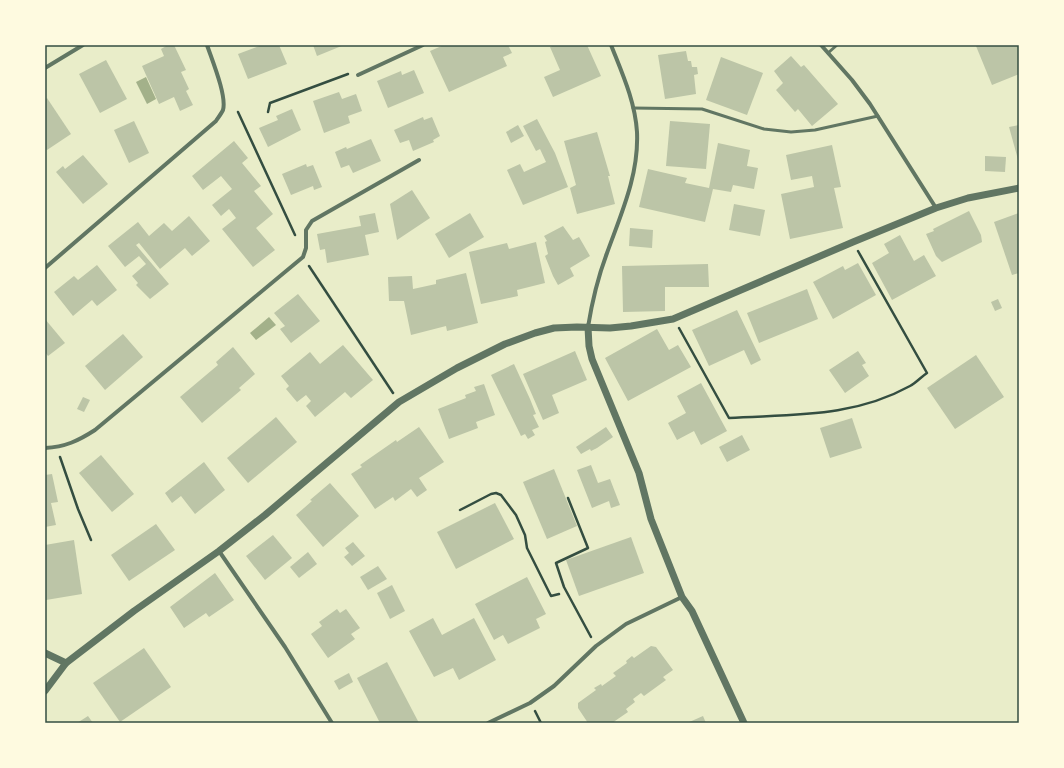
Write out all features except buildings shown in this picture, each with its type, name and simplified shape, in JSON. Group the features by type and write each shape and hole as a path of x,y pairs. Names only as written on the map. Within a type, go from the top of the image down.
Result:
{"street":[{"path":"45,68 83,45"},
{"path":"45,268 216,121 223,110 222,96 218,78 207,45"},
{"path":"358,74 423,45"},
{"path":"610,45 627,87 633,108 637,132 637,148 632,181 603,264 590,310 588,327 589,346 592,359 639,473 651,518 682,597 692,611 744,723"},
{"path":"821,45 852,80 878,116 936,208"},
{"path":"45,448 58,447 78,440 104,422 303,257 306,248 306,230 312,220 419,160"},
{"path":"45,691 66,663 265,515 400,402 457,368 505,344 554,328 610,328 673,319 936,208 968,198 1019,188"},
{"path":"219,550 285,647 332,723"},
{"path":"488,723 530,703 554,686 596,646 626,624 682,597"},
{"path":"45,653 66,663"}],"lane":[{"path":"828,53 837,45"},
{"path":"633,108 702,109 764,129 791,132 815,130 878,116"}],"path":[{"path":"268,112 270,103 352,73 358,74"},
{"path":"238,112 296,238 305,241"},
{"path":"673,319 729,418 817,414 851,408 882,399 911,386 927,373 853,242"},
{"path":"308,264 393,394"},
{"path":"60,456 78,509 91,540"},
{"path":"460,510 491,494 496,493 501,495 516,515 525,535 527,548 551,596 559,594"},
{"path":"568,498 588,548 556,563 564,587 596,646"}],"shaded area":[{"path":"146,77 156,99 147,104 136,82"},
{"path":"269,317 276,325 256,340 250,333"}]}
